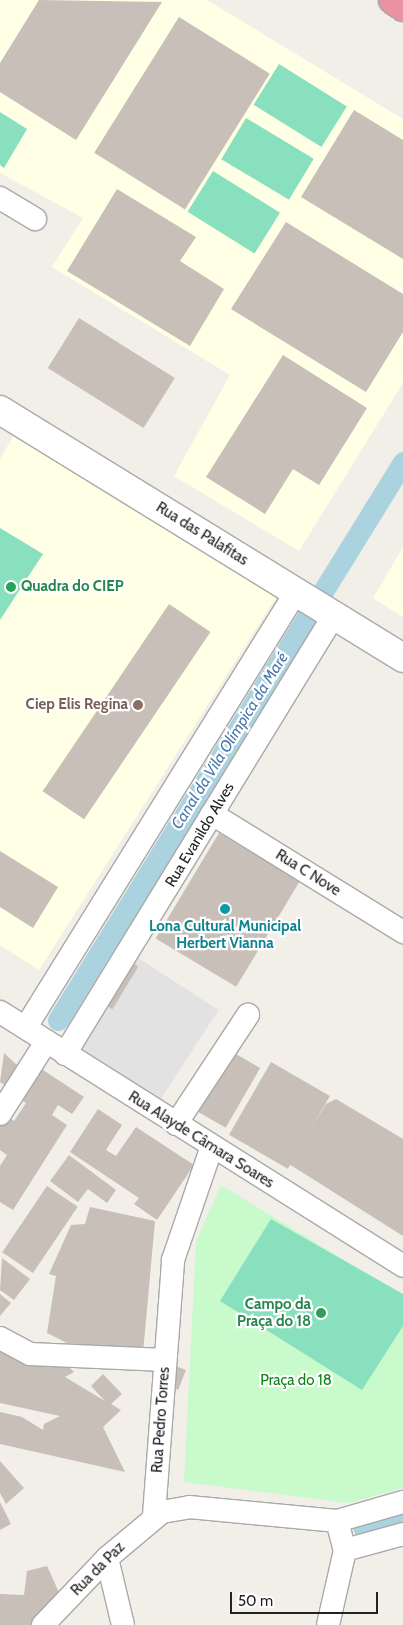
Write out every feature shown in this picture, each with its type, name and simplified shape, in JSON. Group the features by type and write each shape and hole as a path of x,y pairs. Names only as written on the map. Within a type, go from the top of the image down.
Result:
{"highway":[{"path":"392,0 403,7"}],"street":[{"path":"0,198 35,218"},
{"name":"Rua das Palafitas","path":"0,410 403,658"},
{"path":"26,1028 313,602"},
{"name":"Rua Evanildo Alves","path":"0,1114 56,1048 212,814 313,602"},
{"name":"Rua C Nove","path":"212,814 403,932"},
{"name":"Rua Alayde Câmara Soares","path":"0,1012 403,1266"},
{"path":"176,1124 248,1015"},
{"name":"Rua Pedro Torres","path":"154,1515 172,1260 212,1146"},
{"path":"0,1338 30,1354 166,1360"},
{"path":"154,1515 189,1507 337,1521 403,1502"},
{"name":"Rua da Paz","path":"43,1625 107,1558 154,1515"},
{"path":"328,1625 345,1550 337,1521"},
{"path":"345,1550 403,1534"},
{"path":"107,1558 123,1625"}],"shaded area":[{"path":"0,0 207,0 403,119 403,383 299,551 174,476 230,375 52,267 83,218 0,173"},
{"path":"15,433 280,591 39,970 0,945 0,459"},
{"path":"403,547 403,617 373,598"},
{"path":"132,954 218,1010 158,1103 72,1047"}],"green space":[{"path":"279,64 347,106 321,147 254,105"},
{"path":"0,112 27,129 4,168 0,165"},
{"path":"246,118 314,159 289,200 221,159"},
{"path":"213,171 280,213 255,254 188,212"},
{"name":"Quadra do CIEP","path":"0,528 43,554 0,620"},
{"name":"Praça do 18","path":"221,1185 403,1296 403,1488 349,1503 184,1482 196,1241"},
{"name":"Campo da Praça do 18","path":"271,1219 403,1294 403,1326 362,1390 220,1301"}],"building":[{"path":"39,0 162,2 76,140 0,92 0,63"},
{"path":"179,17 270,74 185,209 94,153"},
{"path":"354,110 403,140 403,259 301,197"},
{"path":"117,189 196,237 180,261 224,289 190,346 67,271"},
{"path":"286,222 403,294 403,332 366,392 231,309"},
{"path":"79,318 175,378 144,428 48,368"},
{"path":"283,355 367,408 319,485 293,469 265,514 206,477"},
{"name":"Ciep Elis Regina","path":"169,604 210,632 84,819 43,791"},
{"name":"Lona Cultural Municipal Herbert Vianna","path":"219,833 300,881 236,987 156,938"},
{"path":"0,851 58,887 33,928 0,907"},
{"path":"116,953 138,966 113,1009 90,996"},
{"path":"229,1050 260,1068 226,1128 194,1110"},
{"path":"4,1053 18,1066 6,1086 0,1082"},
{"path":"271,1062 330,1096 288,1169 229,1135"},
{"path":"37,1066 84,1097 72,1114 58,1105 52,1115 67,1125 13,1210 0,1202 0,1166 7,1155 0,1150 0,1122 5,1114 14,1121 26,1103 16,1096"},
{"path":"336,1099 403,1139 403,1236 289,1164 326,1104"},
{"path":"98,1109 122,1125 106,1150 116,1156 136,1127 194,1165 157,1220 134,1204 139,1198 70,1152"},
{"path":"69,1155 116,1190 107,1203 88,1189 78,1202 50,1181"},
{"path":"47,1186 78,1207 33,1273 2,1252"},
{"path":"90,1207 155,1221 143,1353 67,1343 47,1333 56,1276 49,1274 71,1225 85,1224"},
{"path":"2,1258 30,1279 14,1300 0,1290"},
{"path":"0,1294 11,1303 0,1316"},
{"path":"0,1351 64,1362 74,1372 65,1377 105,1401 91,1386 103,1374 122,1394 111,1404 121,1410 103,1427 125,1472 0,1444 0,1412 22,1417 43,1430 44,1424 60,1416 0,1403"},
{"path":"170,1364 186,1370 178,1390 162,1384"},
{"path":"0,1461 24,1488 6,1504 0,1493"},
{"path":"0,1502 11,1524 0,1530"},
{"path":"47,1566 62,1599 35,1625 0,1625 0,1594 24,1595 27,1571"}],"waterway":[{"name":"Canal da Vila Olímpica da Maré","path":"58,1020 403,462"},
{"path":"363,1527 403,1517"}],"place":[{"name":"Quadra do CIEP","path":"11,587"},
{"name":"Ciep Elis Regina","path":"138,705"},
{"name":"Lona Cultural Municipal Herbert Vianna","path":"225,909"},
{"name":"Campo da Praça do 18","path":"321,1313"}]}
